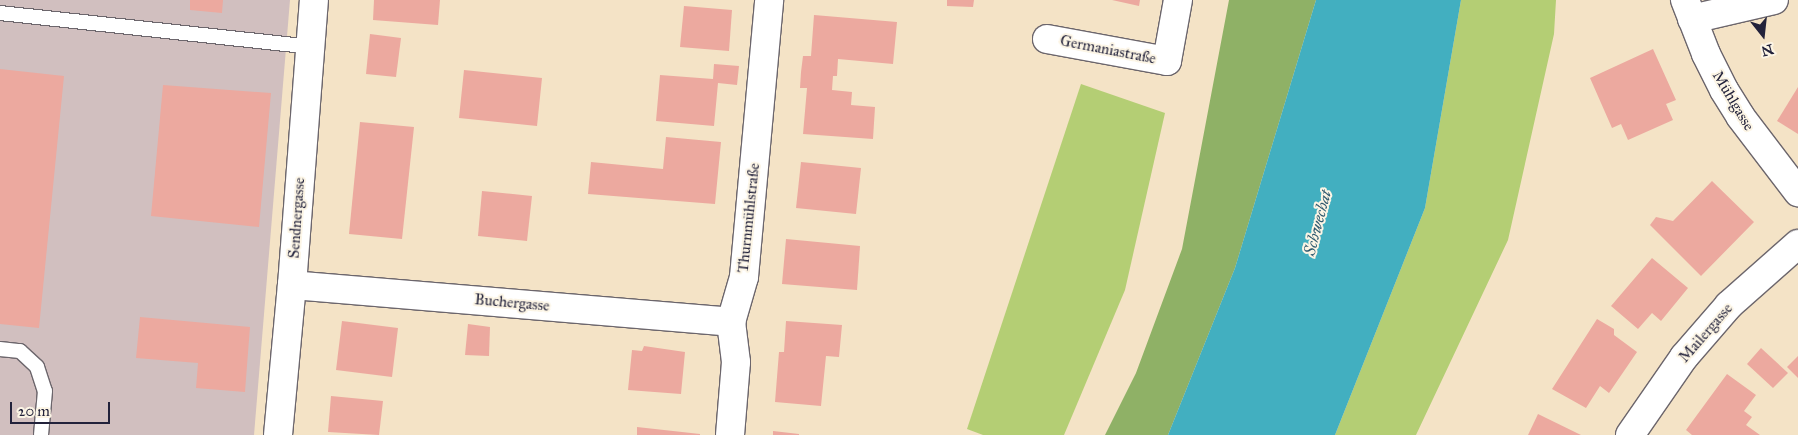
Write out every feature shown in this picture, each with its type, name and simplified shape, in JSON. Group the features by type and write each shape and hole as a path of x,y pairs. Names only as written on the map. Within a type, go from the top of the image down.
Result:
{"street":[{"name":"Sendnergasse","path":"278,435 292,285 314,0"},
{"name":"Thurnmühlstraße","path":"730,435 736,362 731,322 744,277 769,0"},
{"name":"Germaniastraße","path":"1047,39 1167,62 1178,0"},
{"path":"1688,10 1774,0"},
{"name":"Mühlgasse","path":"1688,10 1728,96 1740,116 1798,192"},
{"name":"Mailergasse","path":"1630,435 1684,357 1730,305 1798,244"},
{"name":"Buchergasse","path":"292,285 731,322"}],"lane":[{"path":"0,13 311,46"},
{"path":"0,349 20,350 38,367 45,391 41,435"}],"shaded area":[{"path":"0,0 290,0 254,435 0,435"}],"green space":[{"path":"1229,0 1316,0 1235,268 1168,435 1105,435 1136,373 1182,249"},
{"path":"1461,0 1556,0 1554,34 1508,240 1416,435 1335,435 1425,208"},
{"path":"1081,84 1165,113 1125,290 1064,435 983,435 967,429"}],"water":[{"name":"Schwechat","path":"1316,0 1461,0 1425,208 1335,435 1168,435 1235,268"}],"building":[{"path":"190,0 223,0 222,13 190,10"},
{"path":"374,0 440,0 438,25 373,20"},
{"path":"947,0 974,0 973,7 947,6"},
{"path":"1112,0 1140,0 1139,6"},
{"path":"684,6 732,10 729,51 680,47"},
{"path":"814,15 897,22 893,64 838,59 837,76 833,76 832,90 852,92 851,105 875,107 873,139 803,134 807,88 800,88 801,72 803,56 811,56"},
{"path":"370,34 401,38 396,77 366,74"},
{"path":"1653,49 1676,100 1666,104 1673,120 1628,140 1621,124 1612,128 1590,78"},
{"path":"714,64 739,66 737,85 718,83 714,126 656,121 660,75 713,79"},
{"path":"0,69 64,76 39,328 0,324"},
{"path":"464,70 542,78 537,126 459,118"},
{"path":"163,85 271,93 259,227 151,216"},
{"path":"1798,87 1798,134 1777,121"},
{"path":"360,122 414,127 402,239 349,234"},
{"path":"666,137 721,142 715,204 588,194 591,162 663,169"},
{"path":"801,162 861,168 856,214 796,208"},
{"path":"1712,181 1754,222 1701,276 1650,225 1656,217 1673,221"},
{"path":"482,191 532,196 527,241 478,236"},
{"path":"786,239 860,246 857,290 782,284"},
{"path":"1652,258 1688,288 1661,321 1652,313 1638,329 1611,306"},
{"path":"140,317 250,327 245,392 196,388 198,363 136,358"},
{"path":"1597,319 1614,329 1614,335 1637,352 1609,393 1600,386 1586,408 1552,389"},
{"path":"342,321 398,328 392,377 336,370"},
{"path":"786,321 842,325 839,357 826,356 821,406 775,402 779,352 784,352"},
{"path":"468,324 490,327 489,356 465,355"},
{"path":"644,346 685,352 681,394 628,390 632,350 642,351"},
{"path":"1761,348 1788,373 1773,388 1747,364"},
{"path":"1798,356 1798,378 1787,367"},
{"path":"1727,374 1756,395 1744,411 1752,417 1746,425 1760,435 1692,435 1686,430"},
{"path":"331,396 383,401 379,435 328,432"},
{"path":"1538,414 1581,435 1528,435"},
{"path":"637,427 700,434 700,435 637,435"},
{"path":"773,431 799,434 799,435 773,435"}]}
